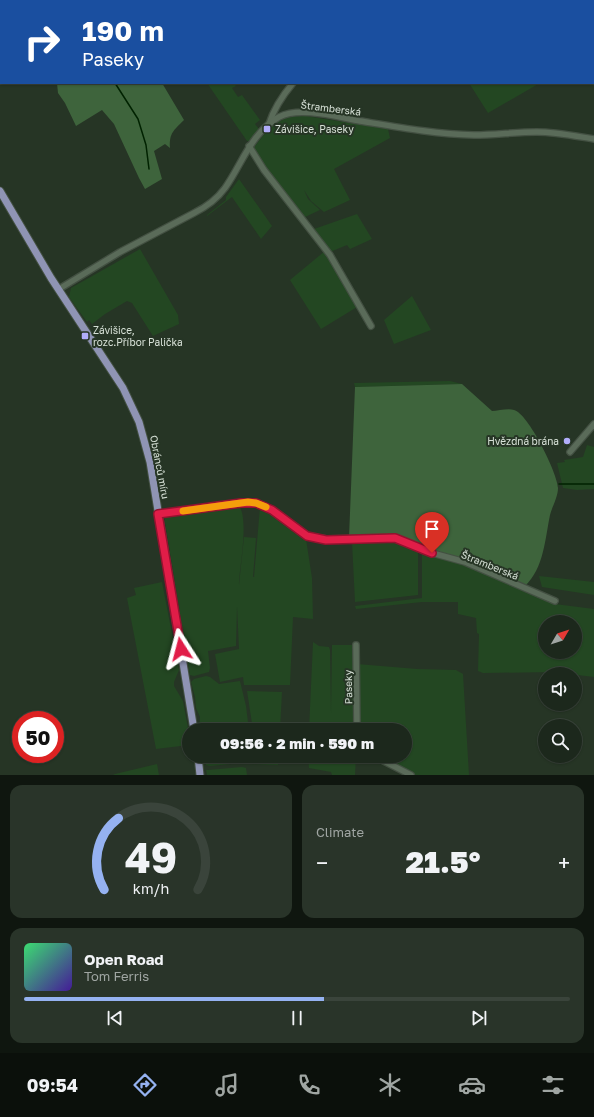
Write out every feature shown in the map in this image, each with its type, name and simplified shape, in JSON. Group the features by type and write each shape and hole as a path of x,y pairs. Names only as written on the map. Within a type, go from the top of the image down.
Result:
{"main road":[{"name":"Obránců míru","path":"0,191 59,290 123,388 139,422 150,462 193,723"},
{"path":"199,763 200,775"}],"street":[{"path":"269,124 273,113 284,94 292,84"},
{"name":"Štramberská","path":"59,290 93,268 210,203 225,188 249,146 269,124 281,116 288,114 304,112 393,127 474,135 536,132 568,134 594,140"},
{"path":"249,146 264,170 330,255 371,326"},
{"path":"570,452 594,424"},
{"name":"Štramberská","path":"158,514 241,503 256,503 272,510 307,536 326,540 395,538 432,553 465,562 555,601"},
{"name":"Paseky","path":"356,645 357,723"},
{"path":"387,763 410,775"}],"green space":[{"path":"57,84 163,84 184,120 177,126 171,135 170,148 165,144 154,151 162,179 145,189 114,124 102,110 76,126 65,103 58,93"},
{"path":"208,84 235,84 236,86 232,88 238,97 242,95 260,120 255,124 259,129 249,141 247,141"},
{"path":"470,84 538,84 488,113"},
{"path":"306,116 388,129 390,138 334,169 350,200 324,212 311,201 304,190 308,199 320,210 305,217 299,212 271,177 253,149 264,134 274,125 290,117"},
{"path":"239,179 272,226 261,239 232,197 207,216 226,200 226,197"},
{"path":"357,214 372,239 350,249 347,245 330,252 314,229"},
{"path":"140,249 178,315 179,324 153,336 132,303 127,301 105,314 92,324 89,320 87,322 69,297 71,288"},
{"path":"325,251 357,307 321,329 290,280"},
{"path":"412,296 431,330 394,344 384,320"},
{"path":"450,381 462,384 355,387 354,383"},
{"path":"462,384 492,411 512,409 527,421 548,458 557,481 558,491 550,515 543,553 536,571 525,586 433,552 396,536 349,538 355,387"},
{"path":"587,445 594,447 594,489 577,490 563,488 557,463 565,462 564,460 583,457"},
{"path":"238,505 241,511 244,531 239,585 244,537 256,538 254,577 260,507 274,514 306,539 312,578 313,619 293,617 290,685 244,685 243,677 220,682 215,654 239,649 237,606 236,646 208,651 209,672 194,676 190,675 164,516"},
{"path":"388,541 404,544 418,550 418,595 355,602 352,542"},
{"path":"422,552 459,562 555,604 594,609 594,677 582,676 582,667 538,667 538,672 483,673 478,671 479,634 477,633 476,618 458,614 458,602 422,602 356,609 355,606 422,598"},
{"path":"539,576 594,582 594,595 542,587"},
{"path":"162,582 179,670 174,686 183,701 187,723 182,723 182,746 156,749 127,598 136,595 134,588"},
{"path":"313,642 319,646 329,647 330,650 331,713 332,645 353,645 356,723 309,723"},
{"path":"357,664 417,669 456,670 463,674 469,775 415,775 391,763 412,763 412,723 359,723"},
{"path":"206,676 210,677 219,684 240,681 248,723 200,723 200,717 196,708 191,682 194,679"},
{"path":"247,691 282,692 280,723 252,723"},
{"path":"205,763 241,763 210,766 206,765"},
{"path":"252,763 278,763 278,765"},
{"path":"309,763 356,763 355,775 332,775 331,772 309,768"},
{"path":"157,764 159,775 113,775 115,774"},
{"path":"242,767 246,768 247,775 207,775 206,770 208,770"}],"waterway":[{"path":"116,84 138,119 146,145 149,169"},
{"path":"559,484 594,484"}],"slow traffic":[{"path":"183,511 248,502 266,507"}],"place":[{"name":"Závišice, Paseky","path":"267,129"},
{"name":"Závišice, rozc.Příbor Palička","path":"85,336"},
{"name":"Hvězdná brána","path":"567,441"}],"route":[{"path":"181,649 158,514 248,502 256,503 272,510 307,536 326,540 395,538 432,553"}]}
